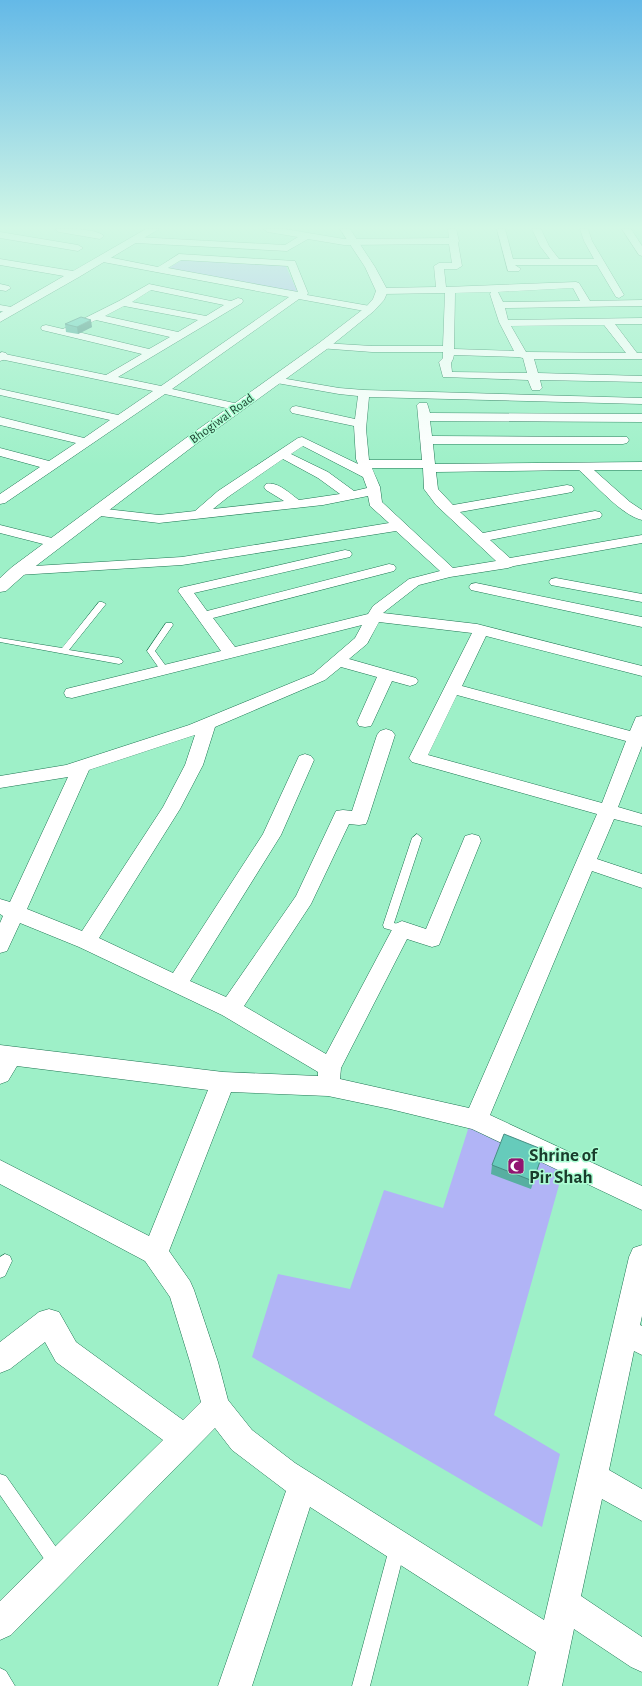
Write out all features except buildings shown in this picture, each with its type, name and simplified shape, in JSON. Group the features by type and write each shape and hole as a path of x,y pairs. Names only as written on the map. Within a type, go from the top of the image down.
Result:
{"main road":[{"path":"0,318 17,308"},
{"name":"Bhogiwal Road","path":"0,587 18,571 55,543 323,346 370,309"}],"street":[{"path":"0,308 13,310"},
{"path":"63,332 114,308"},
{"path":"146,308 208,320"},
{"path":"107,379 227,308"},
{"path":"0,500 163,390 280,308"},
{"path":"363,308 370,309"},
{"path":"447,308 448,359 445,362 447,375 642,379"},
{"path":"500,308 511,335 525,355 533,376 544,418"},
{"path":"95,317 180,336"},
{"path":"607,321 638,356"},
{"path":"505,323 642,321"},
{"path":"46,328 152,353"},
{"path":"511,335 524,335"},
{"path":"323,346 525,355 638,356"},
{"path":"1,356 239,407"},
{"path":"275,380 339,392 642,401"},
{"path":"2,392 120,419"},
{"path":"364,393 361,424 362,459 374,491 375,503 450,573"},
{"path":"422,395 431,489 450,510 508,564"},
{"path":"296,410 361,424"},
{"path":"423,417 642,418"},
{"path":"0,421 86,442"},
{"path":"426,440 623,440"},
{"path":"198,515 223,494 302,441 367,470 428,466 642,466"},
{"path":"0,452 51,466"},
{"path":"282,454 323,475 352,496"},
{"path":"584,467 625,505 642,516"},
{"path":"0,487 13,491"},
{"path":"271,487 296,504"},
{"path":"450,510 567,489"},
{"path":"97,512 159,520 323,502 374,491"},
{"path":"480,538 595,515"},
{"path":"18,571 182,561 399,526"},
{"path":"0,529 55,543"},
{"path":"0,782 68,771 208,723 319,677 361,641 378,609 414,582 450,573 508,564 642,539"},
{"path":"231,653 185,591 346,554"},
{"path":"204,616 389,568"},
{"path":"556,582 642,598"},
{"path":"476,587 642,622"},
{"path":"72,693 374,617 481,630 642,671"},
{"path":"481,630 418,758 642,820"},
{"path":"338,661 410,681"},
{"path":"365,722 386,675"},
{"path":"452,688 640,733 476,1120"},
{"path":"86,941 172,809 194,765 208,723"},
{"path":"230,1009 304,899 343,816 359,819 386,735"},
{"path":"177,984 272,835 305,760"},
{"path":"0,945 7,909 82,766"},
{"path":"329,1077 402,929 432,939 472,841"},
{"path":"585,862 642,881"},
{"path":"7,909 86,941 230,1009 329,1077 390,1098 476,1120 642,1198"},
{"path":"4,1062 223,1082 329,1077"},
{"path":"155,1254 223,1082"},
{"path":"0,1171 155,1254 181,1290 204,1362 216,1407 242,1440 285,1473 554,1645"},
{"path":"545,1686 592,1478 633,1336 642,1257"},
{"path":"0,1359 49,1322 66,1352 184,1438"},
{"path":"0,1624 216,1407"},
{"path":"592,1478 642,1506"},
{"path":"235,1686 303,1484"},
{"path":"563,1603 642,1656"}],"lane":[{"path":"64,651 102,604"},
{"path":"164,670 151,651 169,625"},
{"path":"0,640 119,661"},
{"path":"402,929 388,925 417,838"},
{"path":"0,1482 58,1565"},
{"path":"361,1686 398,1545"},
{"path":"0,1677 6,1686"}],"shaded area":[{"path":"470,1123 565,1164 494,1415 560,1454 542,1527 252,1357 278,1274 350,1289 384,1190 443,1208"}],"place":[{"name":"Shrine of Pir Shah","path":"516,1166"}]}
